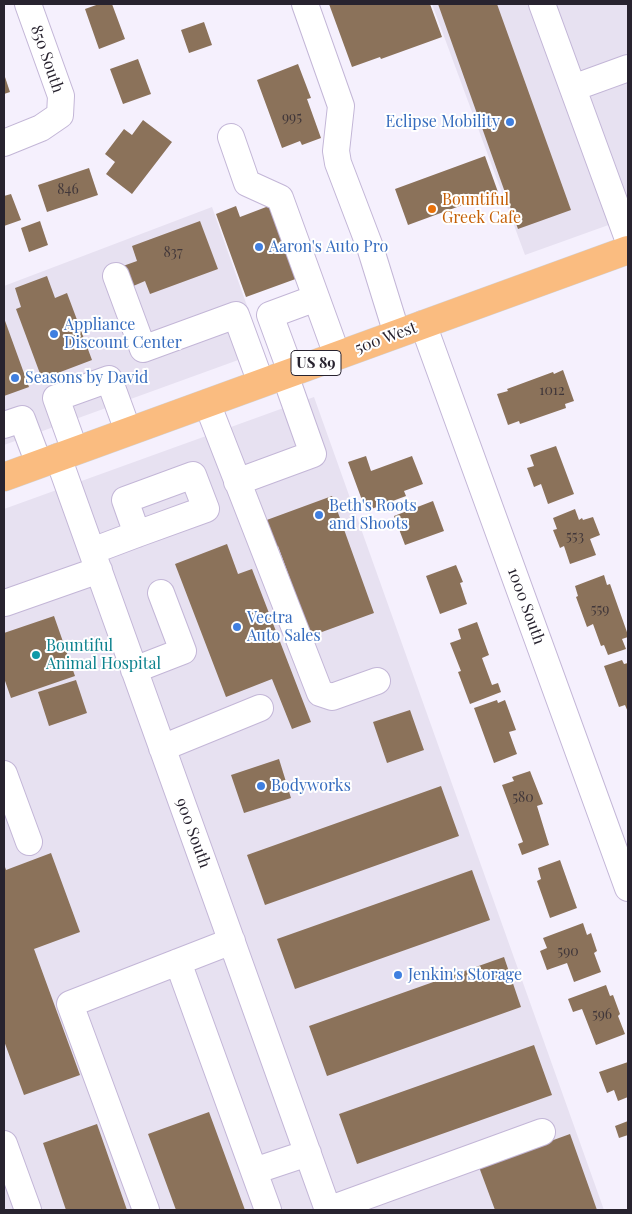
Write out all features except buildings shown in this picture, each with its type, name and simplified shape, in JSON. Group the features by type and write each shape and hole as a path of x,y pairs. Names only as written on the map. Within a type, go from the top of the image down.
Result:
{"main road":[{"name":"500 West","path":"4,476 628,250"}],"street":[{"name":"850 South","path":"4,143 41,128 60,115 61,96 28,4"},
{"path":"305,4 341,106 336,152 338,163 370,247 397,334"},
{"path":"542,4 628,239"},
{"path":"573,88 628,68"},
{"path":"231,137 248,183 280,198 337,355"},
{"path":"116,276 143,349 236,315 279,377 313,454 237,482"},
{"path":"279,377 270,314 316,298"},
{"name":"1000 South","path":"423,324 628,888"},
{"path":"57,457 56,398 109,379 128,431"},
{"path":"207,403 320,693 332,697 376,681"},
{"path":"4,425 22,419 57,457"},
{"name":"900 South","path":"57,457 328,1210"},
{"path":"5,603 95,561 137,534"},
{"path":"134,670 183,651 161,593"},
{"path":"162,748 260,708"},
{"path":"4,774 29,842"},
{"path":"146,1210 70,1004 232,941"},
{"path":"178,962 268,1210"},
{"path":"328,1210 542,1132"},
{"path":"4,1144 28,1210"},
{"path":"254,1171 308,1154"}],"shaded area":[{"path":"432,4 628,4 628,218 525,255"},
{"path":"212,207 263,351 4,445 4,286"},
{"path":"314,397 604,1210 4,1210 4,509"}],"place":[{"name":"Eclipse Mobility","path":"510,122"},
{"name":"Bountiful Greek Cafe","path":"432,209"},
{"name":"Aaron's Auto Pro","path":"259,247"},
{"name":"Appliance Discount Center","path":"54,334"},
{"name":"Seasons by David","path":"15,378"},
{"name":"Beth's Roots and Shoots","path":"319,515"},
{"name":"Vectra Auto Sales","path":"237,627"},
{"name":"Bountiful Animal Hospital","path":"36,655"},
{"name":"Bodyworks","path":"261,786"},
{"name":"Jenkin's Storage","path":"398,975"}]}
